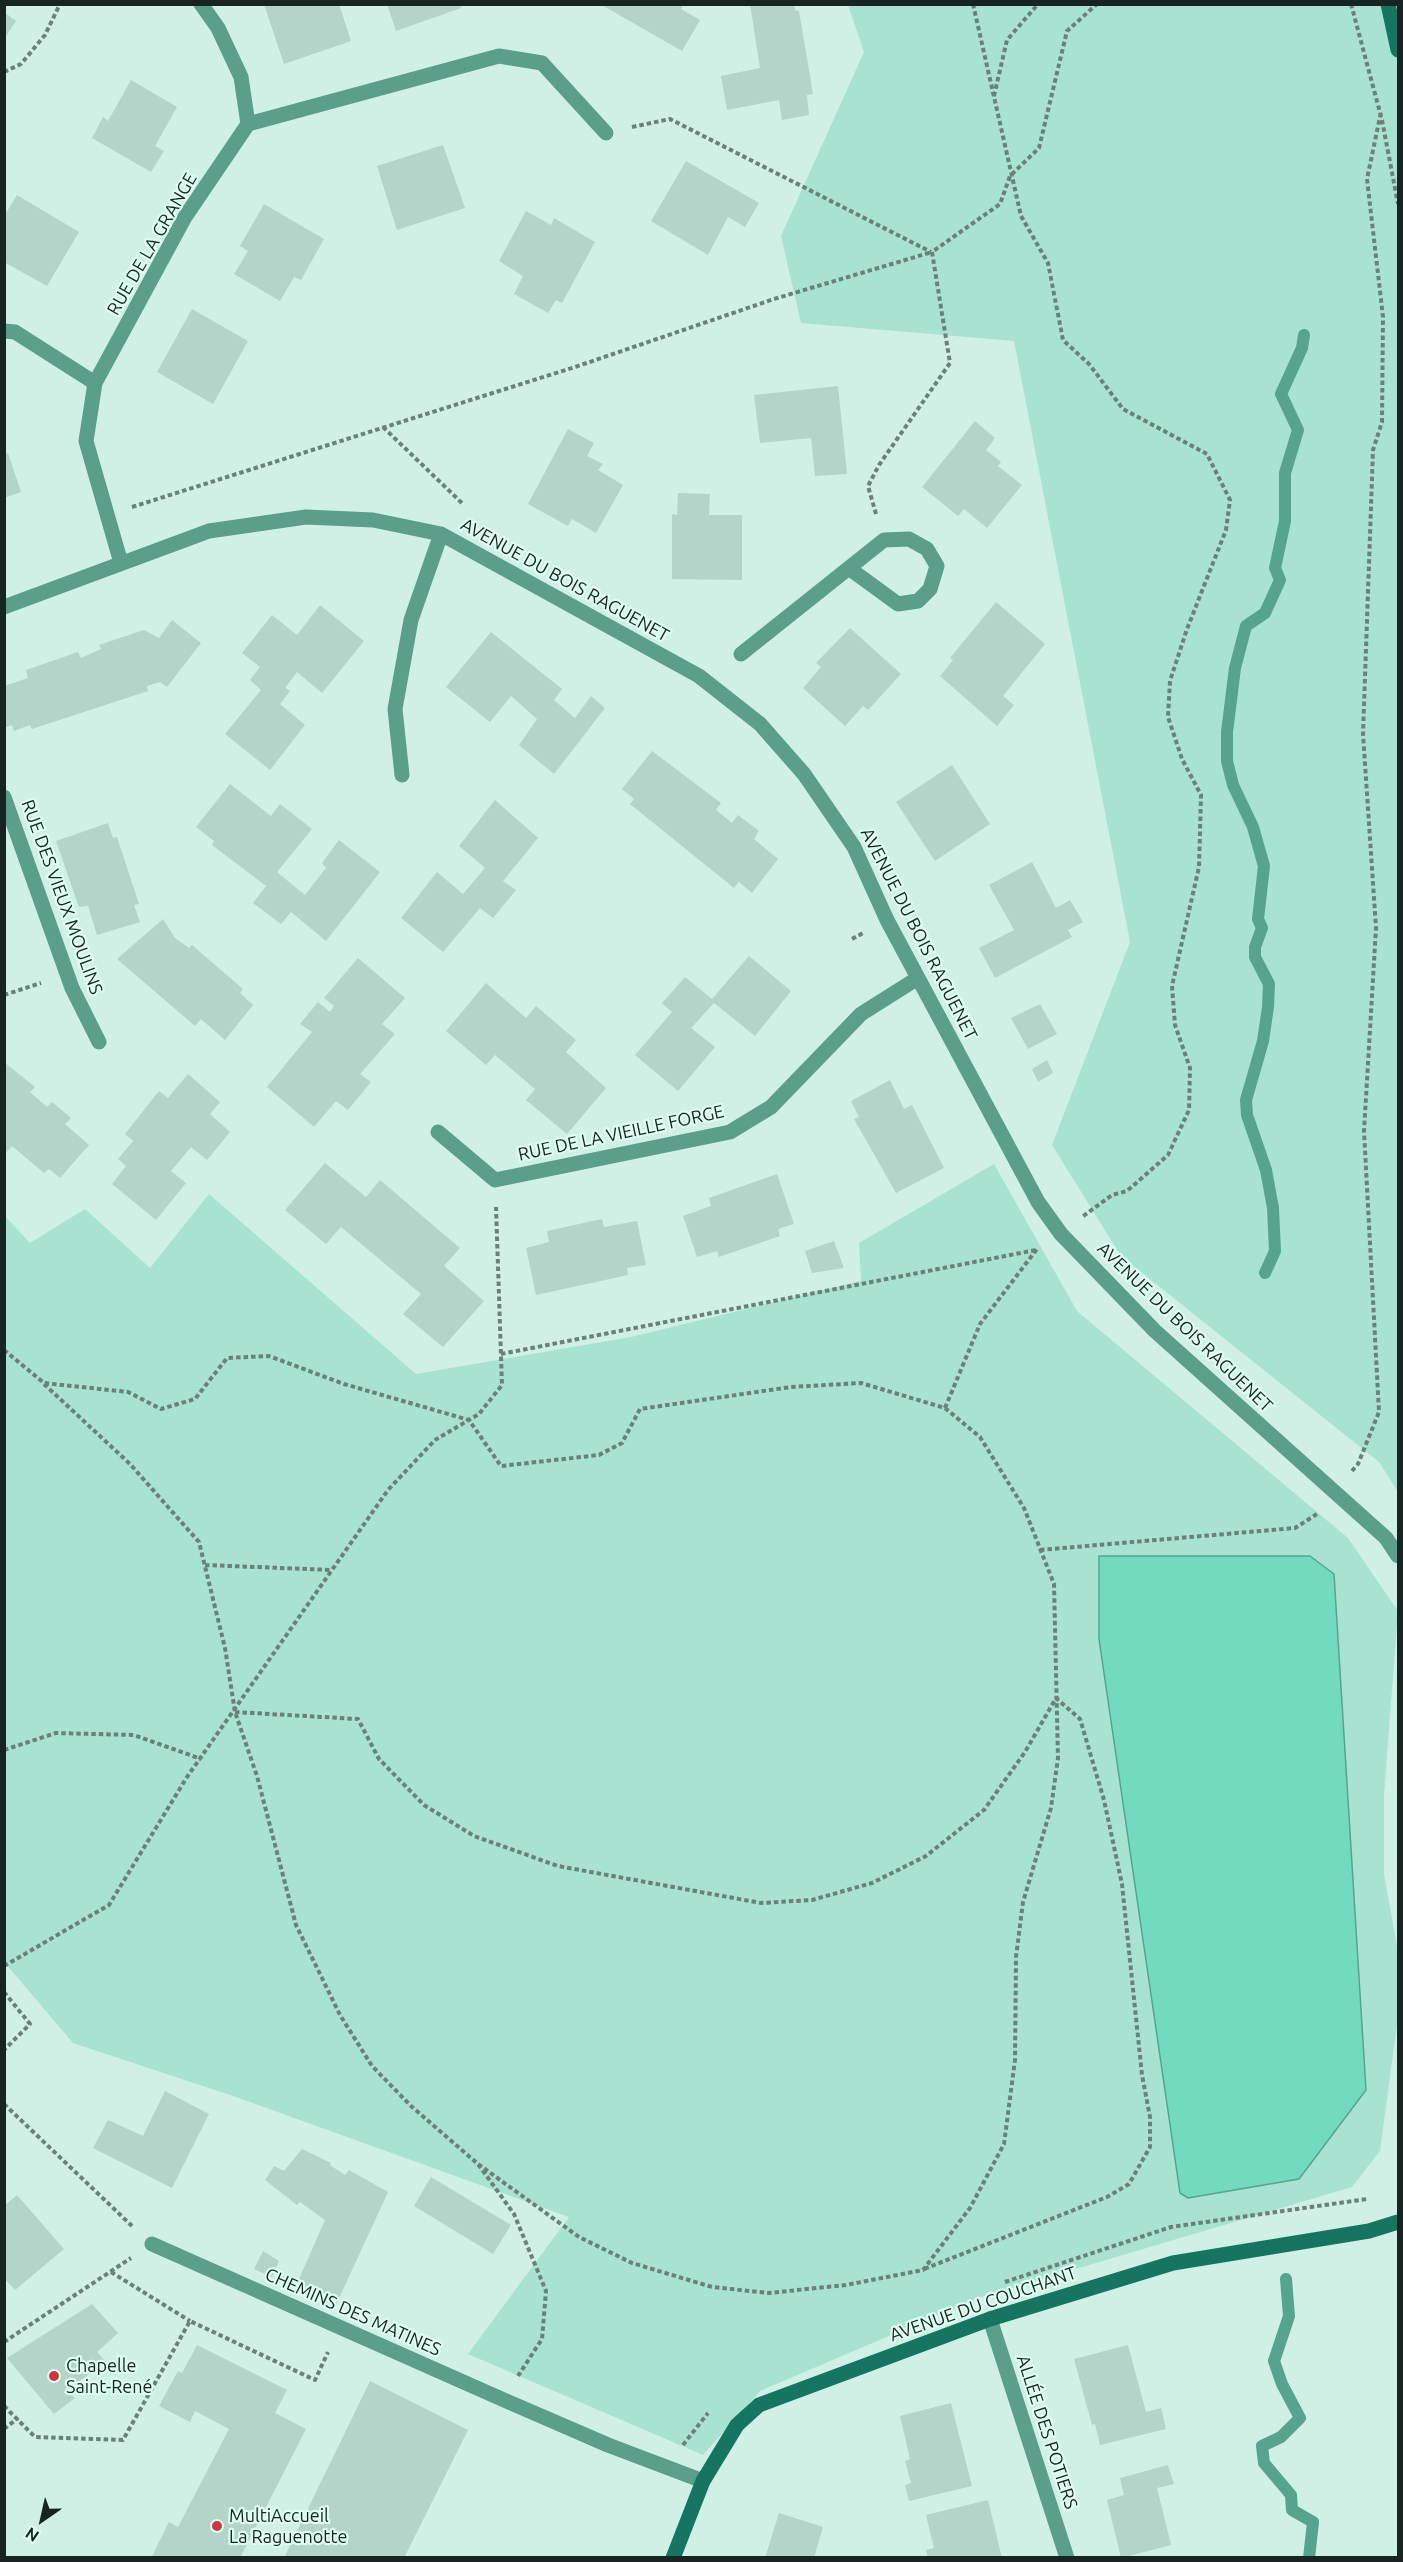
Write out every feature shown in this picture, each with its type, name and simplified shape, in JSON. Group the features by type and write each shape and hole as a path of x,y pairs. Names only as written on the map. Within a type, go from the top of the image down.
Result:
{"street":[{"path":"201,4 218,28 241,77 248,124 499,56 542,63 606,133"},
{"path":"1388,4 1398,50"},
{"name":"RUE DE LA GRANGE","path":"121,563 86,441 94,383 186,217 248,124"},
{"path":"4,331 15,332 94,383"},
{"name":"AVENUE DU BOIS RAGUENET","path":"4,607 209,531 306,517 374,520 441,534 699,676 760,724 804,774 854,847 887,920 1038,1202 1060,1234 1155,1331 1386,1538 1398,1556"},
{"path":"402,775 395,709 411,620 441,534"},
{"path":"741,654 800,604 850,569 884,540 909,539 927,549 937,566 930,589 918,601 898,604 850,569"},
{"name":"RUE DES VIEUX MOULINS","path":"4,797 67,974 99,1042"},
{"name":"RUE DE LA VIEILLE FORGE","path":"495,1180 730,1132 771,1107 861,1014 918,978"},
{"path":"438,1132 495,1180"},
{"name":"AVENUE DU COUCHANT","path":"673,2558 703,2481 737,2425 759,2405 990,2319 1173,2263 1369,2231 1398,2222"},
{"name":"CHEMINS DES MATINES","path":"152,2244 608,2445 703,2481"},
{"name":"ALLÉE DES POTIERS","path":"990,2319 1067,2558"}],"path":[{"path":"4,72 21,64 45,35 60,4"},
{"path":"973,4 1010,176 1021,216 1048,263 1063,340 1089,364 1123,409 1207,453 1230,500 1226,530 1187,629 1170,681 1168,717 1182,759 1201,795 1198,867 1172,986 1174,1025 1190,1068 1189,1110 1168,1155 1127,1191 1112,1195 1084,1215"},
{"path":"993,97 1007,40 1038,4"},
{"path":"107,516 575,366 774,299 932,252 1000,204 1010,176 1039,148 1067,31 1097,4"},
{"path":"1351,4 1381,112 1398,204"},
{"path":"1336,1492 1358,1464 1379,1412 1364,1131 1376,928 1363,734 1373,450 1382,422 1383,317 1367,179 1381,112"},
{"path":"606,133 670,119 932,252"},
{"path":"884,540 868,486 879,465 950,363 932,252"},
{"path":"383,427 464,505"},
{"path":"4,995 67,974"},
{"path":"4,1966 109,1905 201,1759 388,1490 435,1440 479,1414 502,1385 495,1180"},
{"path":"501,1354 1036,1250 980,1324 945,1408"},
{"path":"4,1350 44,1383 130,1464 199,1542 225,1648 235,1712 257,1776 296,1925 340,2015 372,2066 411,2106 478,2164 579,2237 632,2263 712,2287 769,2293 846,2285 923,2270 1107,2197 1129,2184 1150,2147 1150,2118 1142,2075 1122,1884 1104,1800 1080,1719 1056,1698"},
{"path":"44,1383 128,1392 161,1409 195,1399 227,1358 269,1356 344,1384 469,1420 501,1466 599,1455 622,1443 640,1409 791,1387 861,1383 945,1408 980,1437 1024,1508 1054,1584 1058,1758 1051,1808 1023,1902 1016,1957 1015,2060 1004,2144 970,2208 923,2270"},
{"path":"1040,1550 1295,1528 1314,1518"},
{"path":"205,1565 333,1570"},
{"path":"235,1712 358,1719 379,1759 386,1767 424,1805 474,1836 558,1866 761,1903 812,1900 872,1883 926,1856 984,1810 1025,1752 1056,1698"},
{"path":"4,1750 56,1733 134,1735 201,1759"},
{"path":"4,1992 30,2024 4,2050"},
{"path":"4,2104 152,2244 4,2342"},
{"path":"478,2164 514,2214 546,2291 542,2339 504,2400"},
{"path":"111,2272 190,2321 315,2380 340,2328"},
{"path":"4,2406 35,2438 123,2440 190,2321"},
{"path":"4,2429 18,2418"}],"shaded area":[{"path":"848,5 1398,5 1398,1492 1379,1462 1121,1256 1052,1145 1130,942 1014,341 801,323 781,236 864,52"},
{"path":"994,1164 1077,1311 1348,1538 1398,1611 1384,1796 1384,1874 1398,1952 1398,2017 1380,2151 1352,2187 978,2298 760,2391 703,2455 468,2354 569,2217 236,2097 73,2043 5,1963 4,1215 30,1243 85,1209 150,1268 209,1194 416,1374 631,1337 861,1281 859,1243","holes":["1099,1556 1310,1556 1299,2179 1189,2198 1180,2193 1099,1639"]},
{"path":"1099,1556 1310,1556 1334,1574 1366,2090 1299,2179 1188,2198 1180,2193 1099,1639"}],"building":[{"path":"264,4 339,4 351,41 284,64"},
{"path":"387,4 460,4 461,8 396,31"},
{"path":"600,4 683,4 681,9 700,20 682,51"},
{"path":"750,4 794,4 795,10 799,11 813,94 807,95 809,115 782,120 779,100 727,110 721,76 760,68"},
{"path":"4,12 16,21 4,39"},
{"path":"131,80 177,107 155,146 164,151 151,172 92,138 103,117 108,121"},
{"path":"443,145 465,208 397,230 377,166"},
{"path":"686,161 759,203 745,227 728,217 708,255 651,221"},
{"path":"17,195 79,232 47,286 4,262 4,216"},
{"path":"264,204 324,239 301,280 294,277 280,301 234,274 248,251 240,246"},
{"path":"526,211 551,225 554,218 595,242 562,303 556,300 548,313 514,294 523,276 499,261"},
{"path":"192,309 248,341 213,404 157,372"},
{"path":"838,386 847,474 815,476 811,438 760,443 754,395"},
{"path":"975,421 995,438 986,450 1001,462 998,466 1022,485 987,528 964,509 958,516 922,487"},
{"path":"568,429 594,443 587,456 603,464 598,470 623,485 596,533 572,519 568,526 528,504"},
{"path":"8,453 21,492 4,498 4,455"},
{"path":"678,493 710,494 709,515 742,515 742,580 672,579 672,514 677,515"},
{"path":"996,602 1045,644 1003,696 1014,705 997,726 940,676 953,660 950,658"},
{"path":"320,605 364,641 322,693 297,672 285,688 290,691 280,704 305,725 270,770 225,734 261,690 250,680 260,667 242,653 272,615 297,635"},
{"path":"172,620 201,643 167,687 160,682 147,686 148,691 32,729 30,725 14,731 12,725 4,728 4,686 28,678 26,670 78,652 81,658 101,649 99,645 144,630 159,638"},
{"path":"850,628 901,674 868,710 863,706 845,726 803,688 821,667 816,663"},
{"path":"491,632 562,689 554,700 575,718 591,696 605,708 554,774 519,745 537,719 511,696 490,722 446,687"},
{"path":"652,751 721,803 716,810 732,823 738,815 759,831 754,839 778,859 752,893 739,882 734,888 630,804 634,799 622,789"},
{"path":"952,765 990,824 935,861 896,802"},
{"path":"230,784 271,816 280,804 312,829 277,872 305,895 326,868 322,863 339,840 380,872 326,941 291,912 281,924 253,903 266,886 212,845 214,841 196,827"},
{"path":"495,800 538,838 503,881 516,890 493,918 480,908 443,952 401,918 437,872 463,894 485,868 459,846"},
{"path":"108,823 113,838 117,837 139,904 134,905 140,922 97,935 88,906 79,907 56,841"},
{"path":"1032,862 1056,908 1070,900 1083,922 1068,930 1072,937 995,978 979,948 1014,930 989,885"},
{"path":"163,919 175,938 189,948 192,945 243,989 240,993 253,1005 225,1040 201,1019 195,1026 117,959"},
{"path":"749,956 791,991 755,1036 714,1003 691,1028 715,1047 678,1091 635,1055 672,1012 662,1003 685,977 712,999"},
{"path":"358,958 405,998 382,1024 395,1034 360,1074 371,1082 348,1110 336,1101 314,1127 267,1087 312,1032 300,1024 318,1002 330,1012 334,1006 324,998"},
{"path":"486,983 526,1018 536,1006 576,1040 566,1052 606,1088 567,1134 526,1100 535,1089 495,1055 486,1065 446,1031"},
{"path":"1040,1004 1057,1034 1028,1049 1011,1018"},
{"path":"1047,1060 1053,1073 1038,1082 1032,1069"},
{"path":"4,1062 35,1087 30,1092 47,1107 52,1102 71,1118 65,1124 89,1145 60,1178 49,1169 44,1173 12,1146 4,1155"},
{"path":"188,1074 220,1102 210,1114 230,1132 207,1160 191,1147 171,1171 186,1183 156,1220 112,1184 126,1166 118,1159 133,1141 125,1134 159,1091 168,1098"},
{"path":"890,1080 904,1109 912,1105 944,1168 896,1193 854,1119 859,1117 851,1101"},
{"path":"325,1163 366,1197 380,1180 460,1248 444,1266 484,1301 443,1347 403,1314 421,1294 341,1227 326,1244 285,1210"},
{"path":"777,1174 794,1224 778,1229 780,1236 719,1257 717,1251 697,1257 683,1216 711,1206 709,1198"},
{"path":"602,1219 604,1227 637,1221 646,1265 627,1268 628,1275 536,1295 526,1248 549,1242 547,1231"},
{"path":"834,1241 844,1268 812,1273 805,1251"},
{"path":"165,2091 209,2114 172,2188 93,2148 108,2120 143,2136"},
{"path":"302,2149 331,2163 330,2165 345,2175 349,2170 388,2192 335,2307 295,2288 325,2220 300,2202 297,2205 265,2180 274,2166 284,2171"},
{"path":"431,2177 511,2225 493,2254 414,2206"},
{"path":"17,2195 64,2249 15,2290 4,2278 4,2206"},
{"path":"263,2251 279,2261 272,2277 254,2269"},
{"name":"Chapelle Saint-René","path":"92,2304 118,2333 97,2352 106,2362 67,2390 75,2398 54,2414 7,2358"},
{"path":"197,2345 287,2390 275,2413 306,2429 240,2558 151,2558 169,2522 178,2527 229,2429 195,2411 190,2422 159,2406 178,2371 182,2373"},
{"path":"1128,2345 1146,2412 1161,2408 1166,2429 1100,2445 1095,2424 1092,2425 1074,2359"},
{"path":"370,2381 468,2430 404,2558 284,2558"},
{"path":"951,2403 972,2486 909,2501 905,2485 911,2483 905,2461 910,2459 900,2416"},
{"path":"1168,2465 1174,2484 1157,2488 1171,2545 1121,2558 1107,2500 1124,2495 1120,2478"},
{"path":"988,2500 1002,2558 928,2558 926,2550 934,2548 926,2515"},
{"path":"779,2513 823,2527 814,2558 765,2558"}],"waterway":[{"path":"1265,1273 1275,1251 1273,1208 1266,1170 1247,1115 1246,1100 1263,1041 1268,1007 1269,984 1255,957 1255,947 1262,928 1258,919 1264,866 1253,827 1233,785 1227,761 1227,732 1235,668 1246,626 1265,613 1280,580 1275,568 1285,521 1285,473 1298,430 1281,394 1302,348 1304,335"},
{"path":"1286,2279 1289,2316 1274,2361 1282,2384 1300,2418 1281,2437 1262,2446 1264,2463 1291,2495 1292,2510 1313,2522 1309,2558"}],"place":[{"name":"Chapelle Saint-René","path":"54,2376"},
{"name":"MultiAccueil La Raguenotte","path":"217,2526"}]}
